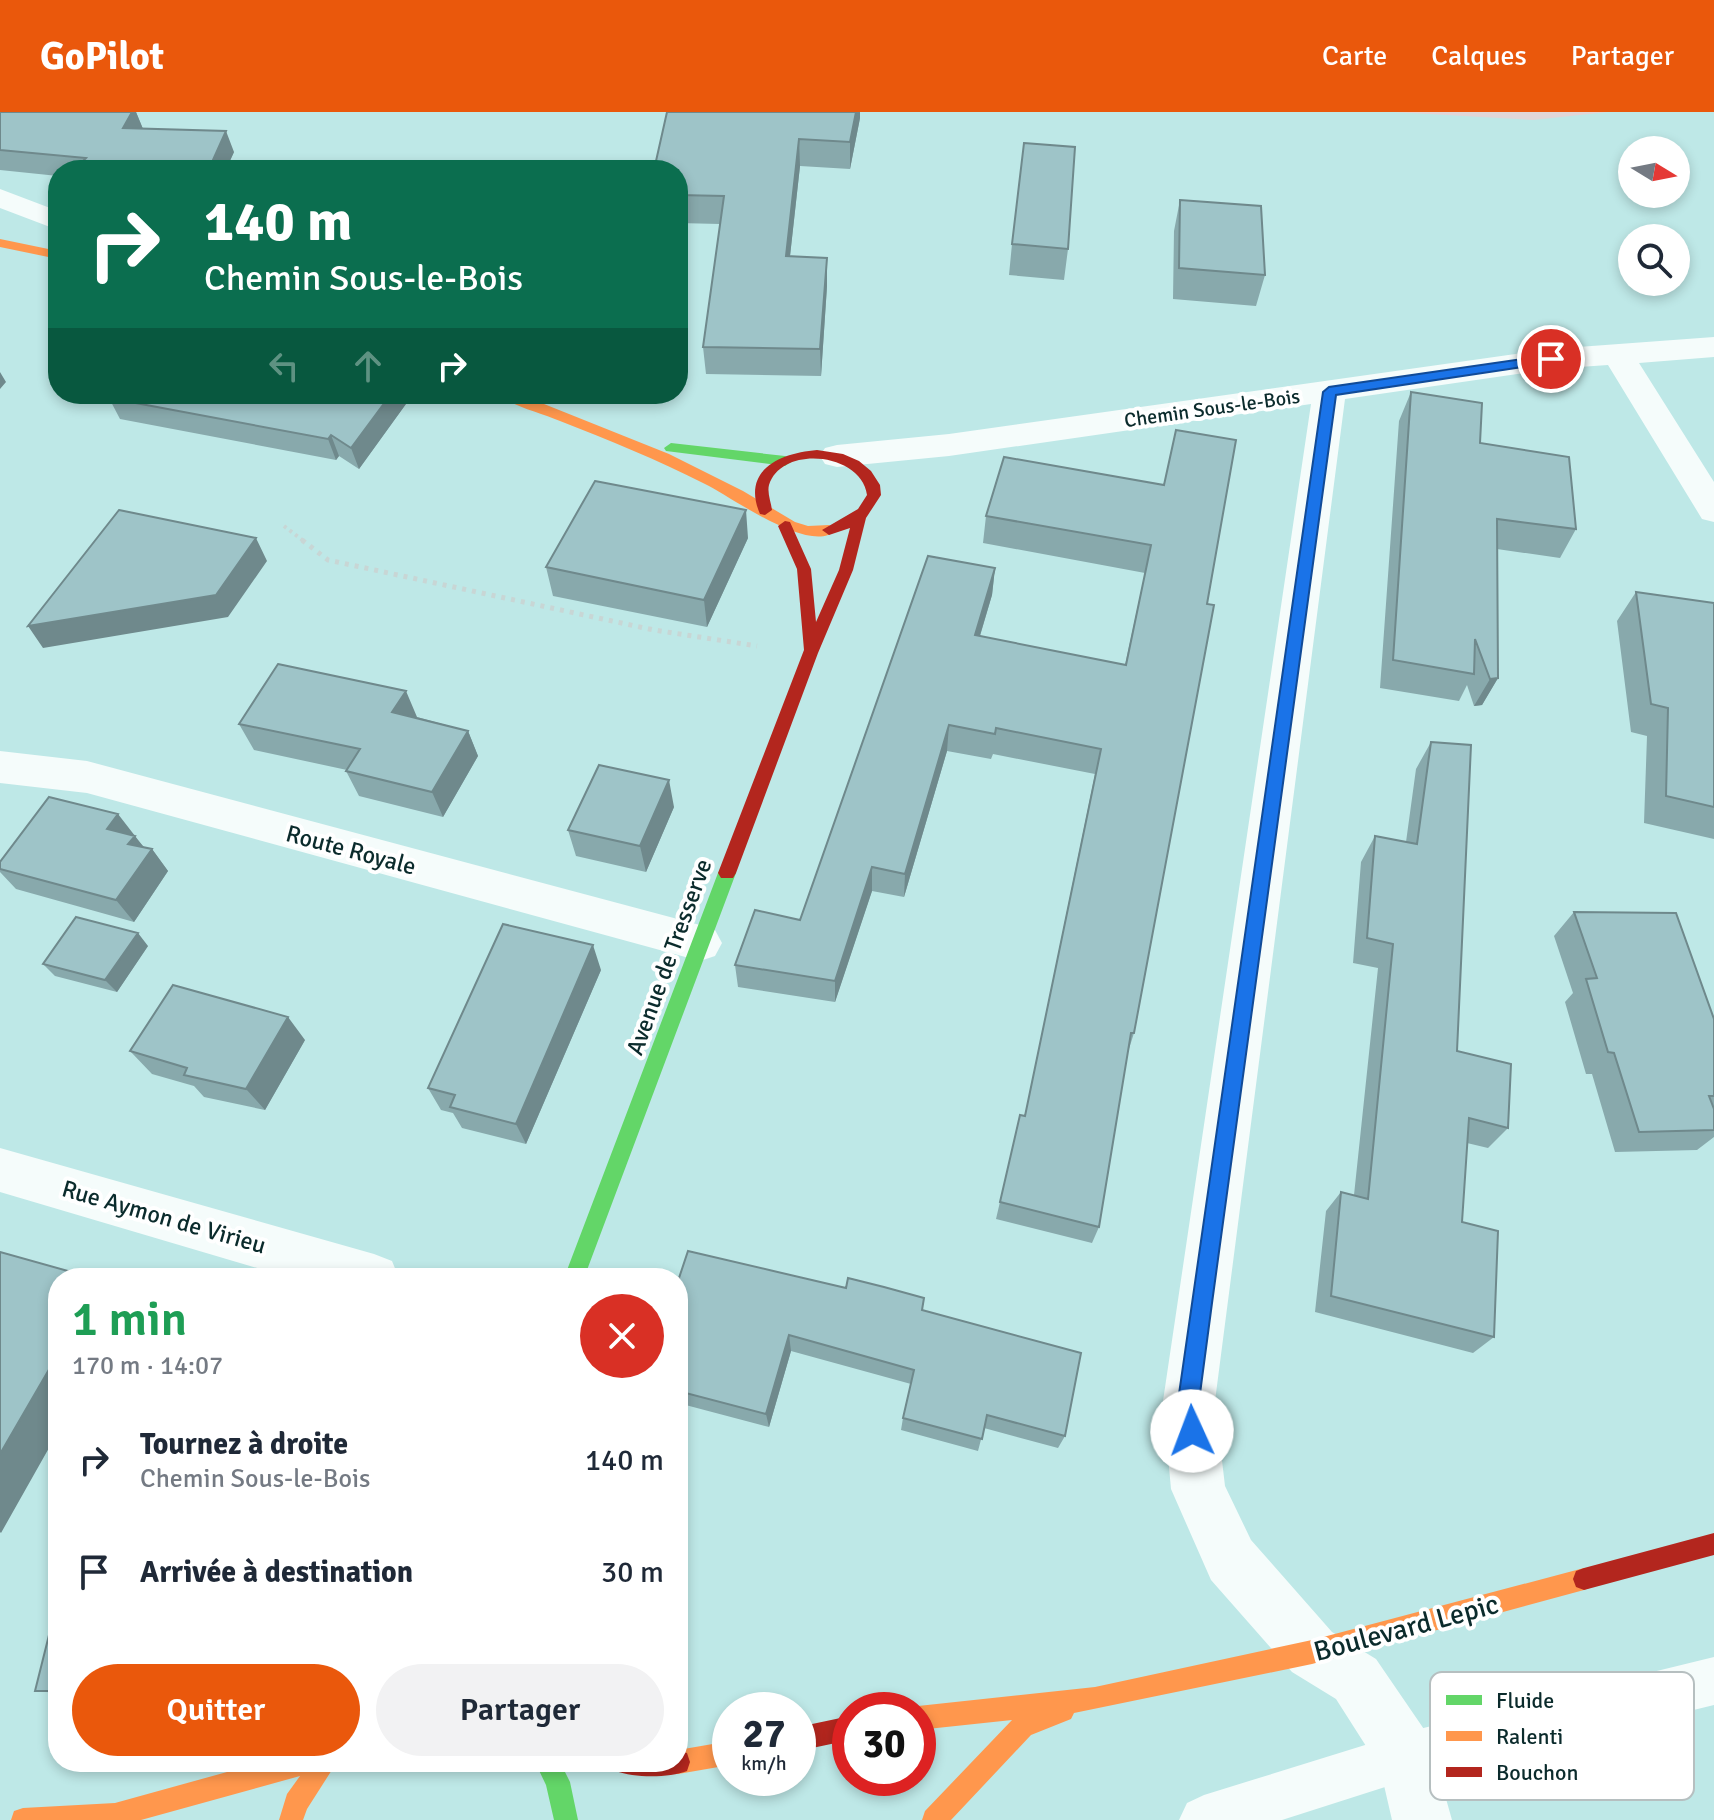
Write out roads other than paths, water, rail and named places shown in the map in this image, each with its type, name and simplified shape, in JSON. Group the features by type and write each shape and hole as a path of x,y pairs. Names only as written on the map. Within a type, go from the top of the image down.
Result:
{"street":[{"path":"0,198 48,217"},
{"path":"0,243 48,253"},
{"name":"Chemin Sous-le-Bois","path":"837,456 949,445 1551,359 1714,347"},
{"path":"1618,355 1714,510"},
{"path":"1329,392 1189,1401 1198,1489 1231,1560 1312,1652 1356,1679 1407,1756 1422,1820"},
{"path":"532,404 629,441 785,461 810,455 837,456 857,465 870,478 867,506 838,529 811,532 785,526"},
{"name":"Avenue de Tresserve","path":"629,441 765,510 785,526 796,542 805,572 810,653"},
{"name":"Chemin Sous-le-Bois","path":"867,506 887,478 949,445"},
{"path":"765,510 759,497 761,483 785,461"},
{"name":"Avenue de Tresserve","path":"578,1268 810,653 846,570 867,506"},
{"name":"Route Royale","path":"0,767 87,777 700,943"},
{"name":"Rue Aymon de Virieu","path":"0,1170 339,1268"},
{"name":"Boulevard Lepic","path":"936,1716 1095,1699 1312,1652 1714,1544"},
{"name":"Boulevard Lepic","path":"934,1820 1023,1726 1095,1699"},
{"path":"688,1760 712,1756"},
{"path":"23,1820 119,1818 273,1772"},
{"path":"291,1820 296,1803 318,1772"},
{"path":"552,1772 558,1782 566,1820"}],"lane":[{"path":"1694,1686 1714,1681"},
{"path":"1204,1820 1430,1750"}]}
